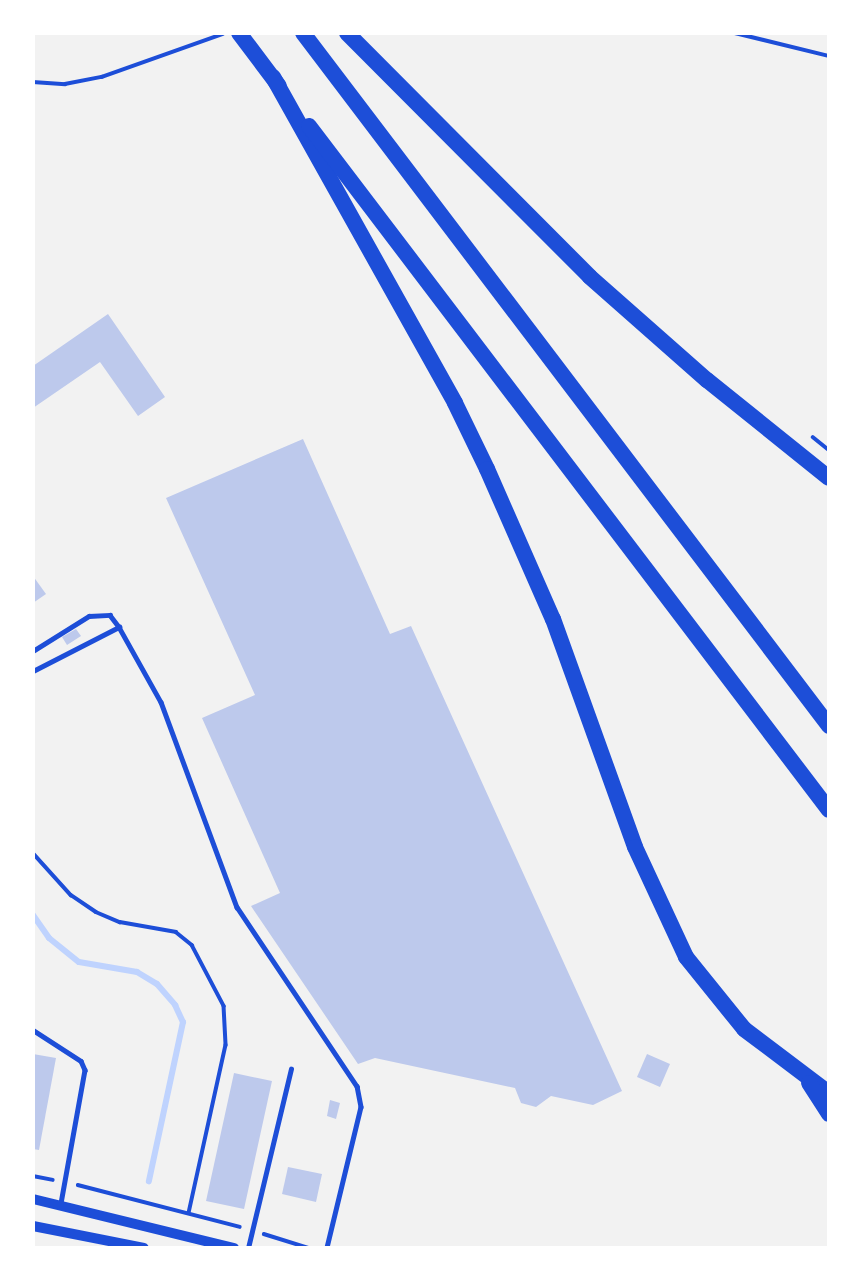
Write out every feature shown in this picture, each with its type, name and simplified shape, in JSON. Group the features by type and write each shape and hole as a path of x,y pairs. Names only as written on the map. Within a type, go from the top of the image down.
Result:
{"highway":[{"path":"239,33 829,810"},
{"path":"303,33 829,726"},
{"path":"347,33 590,277 707,380 829,478"},
{"path":"272,78 455,402 487,469 553,619 635,847 686,957 744,1029 808,1081 829,1093"},
{"path":"808,1081 829,1114"}],"street":[{"path":"33,1199 234,1248"},
{"path":"33,1226 144,1248"}],"lane":[{"path":"33,652 89,616 110,615 119,627 161,702 237,906 360,1097 327,1248"},
{"path":"33,671 119,627"},
{"path":"33,1030 81,1061 85,1070 61,1205"},
{"path":"248,1248 291,1069"}],"path":[{"path":"33,82 65,84 122,70 225,33"},
{"path":"735,33 829,56"},
{"path":"813,437 829,450"},
{"path":"33,853 71,895 96,912 120,922 176,932 192,944 224,1006 226,1045 189,1213"},
{"path":"33,1176 189,1213 309,1248"}],"building":[{"path":"108,314 165,397 138,416 100,362 33,408 33,366"},
{"path":"303,439 390,634 411,626 622,1091 593,1105 551,1096 536,1107 521,1103 515,1088 375,1058 358,1064 251,906 280,893 202,718 255,695 166,498"},
{"path":"33,576 46,594 33,603"},
{"path":"76,629 81,636 67,645 62,637"},
{"path":"33,1054 56,1058 39,1150 33,1149"},
{"path":"647,1054 670,1064 660,1087 637,1077"},
{"path":"234,1073 272,1081 244,1209 206,1201"},
{"path":"330,1100 340,1103 336,1119 327,1116"},
{"path":"288,1167 322,1174 316,1202 282,1194"}],"waterway":[{"path":"33,915 49,938 79,962 137,972 157,984 175,1005 183,1022 149,1181"}]}
